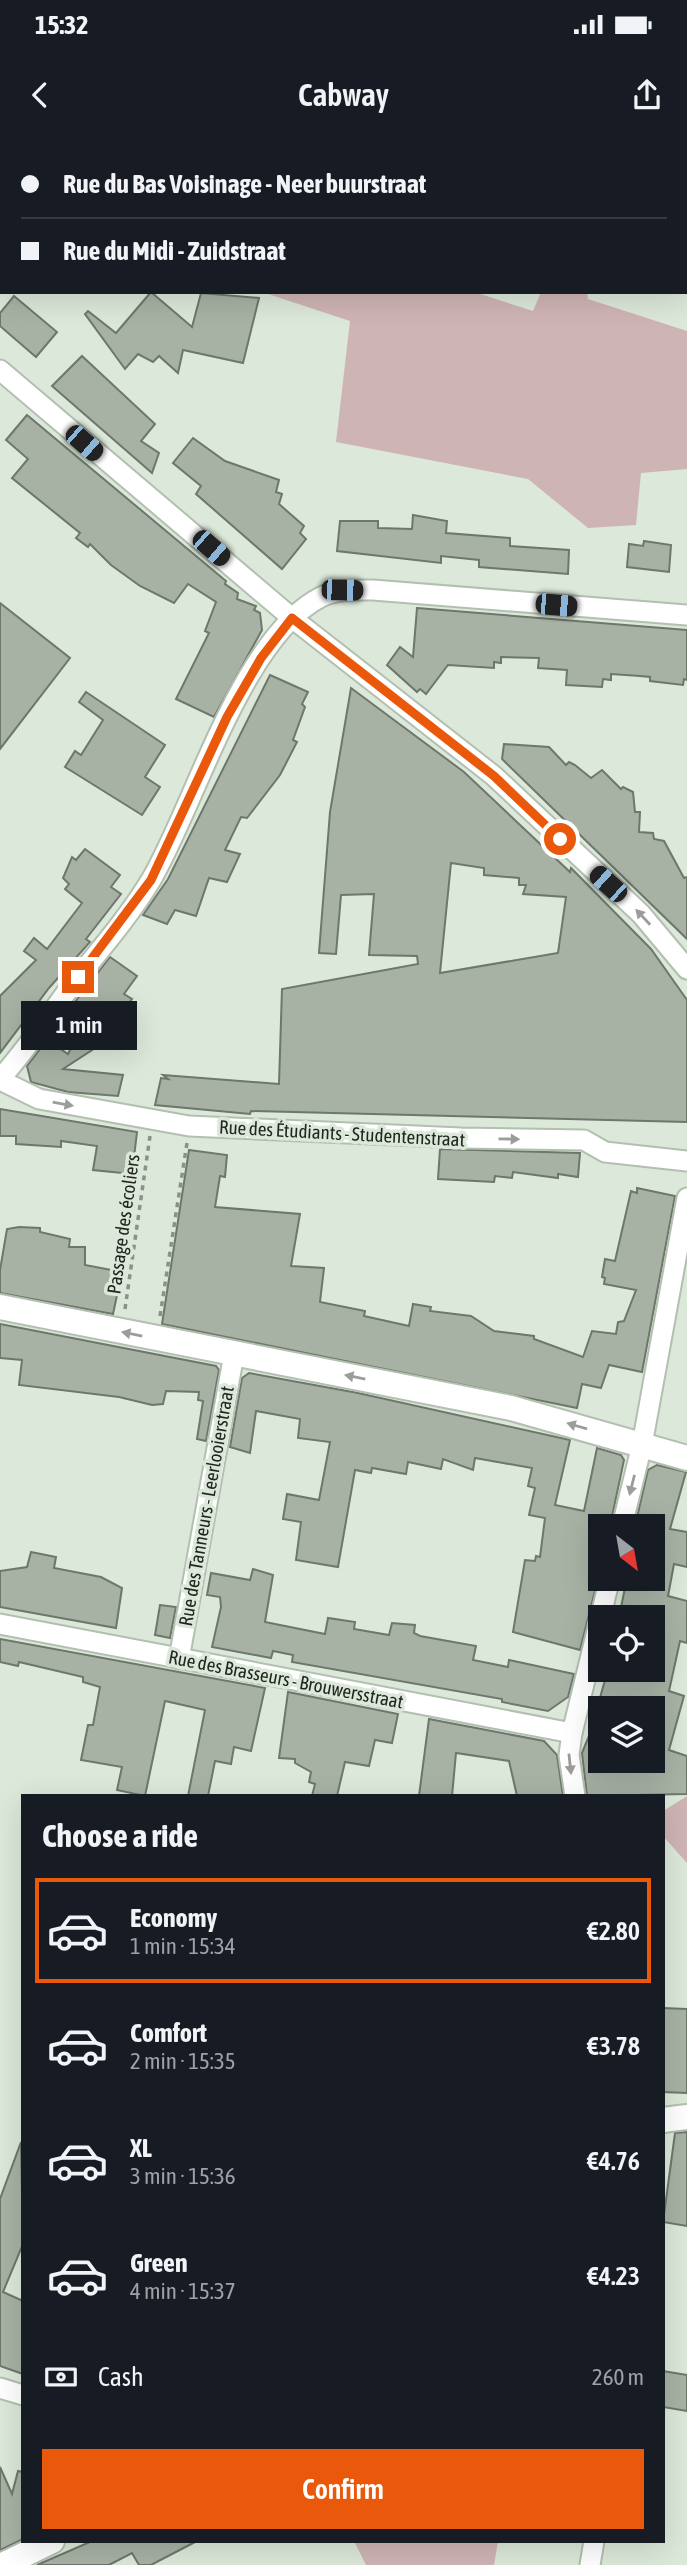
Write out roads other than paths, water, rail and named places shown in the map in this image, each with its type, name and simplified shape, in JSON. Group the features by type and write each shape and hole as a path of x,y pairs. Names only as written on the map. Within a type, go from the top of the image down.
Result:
{"street":[{"path":"0,369 292,618 494,776 641,914 687,970"},
{"path":"0,1079 107,943 151,880 227,717 261,658 292,618 322,597 342,590 687,615"},
{"name":"Rue des Étudiants - Studentenstraat","path":"0,1079 39,1099 190,1126 461,1138 584,1140 605,1152 687,1161"},
{"path":"625,1514 642,1445 687,1198"},
{"path":"0,1307 511,1408 687,1458"},
{"name":"Rue des Tanneurs - Leerlooierstraat","path":"179,1659 234,1354"},
{"path":"575,1794 569,1755 572,1733 607,1591"},
{"name":"Rue des Brasseurs - Brouwersstraat","path":"0,1625 572,1733"},
{"path":"665,2120 687,2117"},
{"path":"0,2388 21,2394"},
{"path":"3,2565 48,2543"},
{"path":"590,2565 594,2543"}]}
